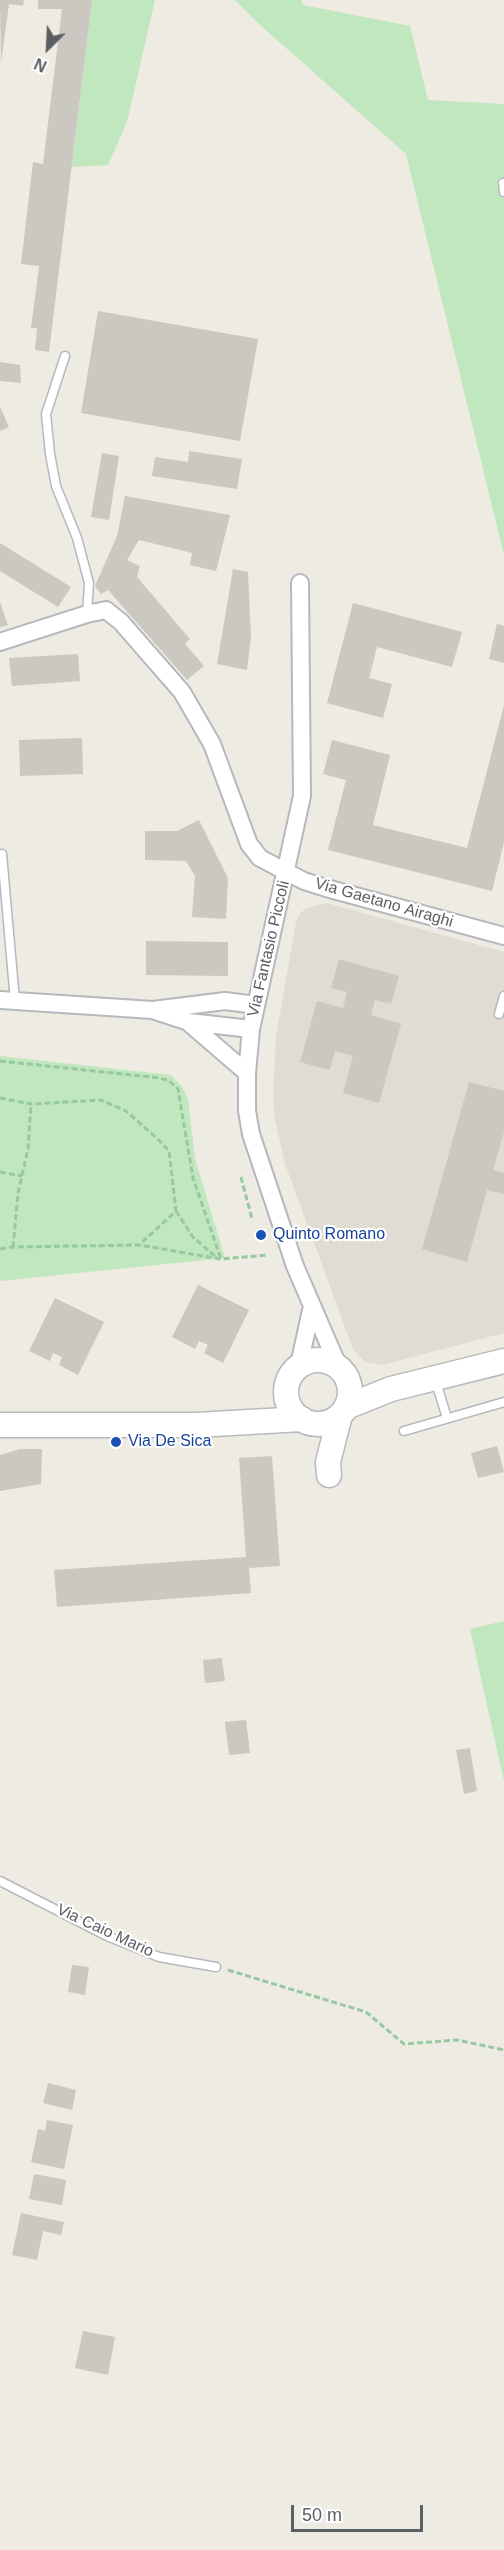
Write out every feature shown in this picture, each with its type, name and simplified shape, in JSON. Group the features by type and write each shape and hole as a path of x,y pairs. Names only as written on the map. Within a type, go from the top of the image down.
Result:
{"street":[{"name":"Via Fantasio Piccoli","path":"300,583 302,796 251,1029 247,1073 247,1110 251,1134 295,1266 343,1372"},
{"name":"Via Gaetano Airaghi","path":"0,642 106,610 119,620 182,692 212,744 249,844 260,858 326,888 504,936"},
{"path":"8,1001 153,1010 225,1001 256,1005"},
{"path":"153,1010 189,1022 251,1029"},
{"path":"189,1022 247,1073"},
{"path":"312,1306 299,1365 287,1383 286,1394 288,1404 307,1421 329,1468 343,1411 350,1397 343,1372"},
{"path":"299,1365 320,1360 343,1372 391,1389"},
{"path":"0,1425 231,1424 307,1421 322,1424 343,1411 391,1389 504,1361"},
{"path":"231,1424 286,1394"}],"lane":[{"path":"65,356 46,414 56,486 77,538 89,583 87,614"},
{"path":"2,854 8,1001"},
{"path":"499,1014 504,996"},
{"path":"435,1379 447,1418"},
{"path":"404,1431 504,1402"},
{"name":"Via Caio Mario","path":"0,1881 107,1936 159,1956 216,1967"}],"path":[{"path":"0,1061 160,1078 170,1081 178,1089 193,1178 219,1259"},
{"path":"0,1098 31,1104 101,1100 126,1111 169,1151 176,1212 193,1237 219,1259"},
{"path":"13,1247 22,1176 28,1149 31,1104"},
{"path":"0,1172 22,1176"},
{"path":"241,1177 252,1219"},
{"path":"139,1245 176,1212"},
{"path":"0,1249 139,1245 219,1259 267,1255"},
{"path":"216,1967 366,2012 404,2044 457,2040 504,2050"}],"shaded area":[{"path":"327,903 504,952 504,1333 382,1365 365,1362 353,1349 285,1164 274,1115 276,1037 296,922 300,913 307,908"}],"green space":[{"path":"92,0 155,0 127,122 108,165 72,167"},
{"path":"235,0 301,0 303,5 410,26 428,100 504,104 504,555 406,154 260,25"},
{"path":"0,1056 171,1075 182,1087 188,1099 195,1159 225,1258 0,1281"},
{"path":"504,1621 504,1781 470,1629"}],"building":[{"path":"0,0 24,0 23,6 9,4 1,63"},
{"path":"38,0 92,0 49,352 35,350 37,328 31,328 39,266 21,264 33,162 43,164 62,9 38,9"},
{"path":"98,311 258,339 240,441 81,413"},
{"path":"0,362 20,365 21,383 0,381"},
{"path":"0,407 9,427 0,431"},
{"path":"189,451 242,459 237,489 152,476 155,457 188,462"},
{"path":"102,453 119,456 109,520 91,517"},
{"path":"125,496 230,515 216,571 190,565 192,553 139,540 127,560 140,566 137,577 190,639 185,644 204,666 187,680 108,590 101,594 95,586 117,536"},
{"path":"0,543 71,587 58,607 0,571"},
{"path":"233,569 248,572 251,637 247,670 217,664"},
{"path":"0,602 8,625 0,627"},
{"path":"353,603 462,632 452,667 377,647 369,678 392,684 383,718 327,703"},
{"path":"497,624 504,626 504,663 489,659"},
{"path":"78,654 80,681 12,686 9,658"},
{"path":"504,705 504,842 492,891 328,850 346,780 323,774 332,740 390,755 373,825 467,848"},
{"path":"82,738 83,774 20,776 19,740"},
{"path":"199,820 228,878 226,919 192,917 195,876 186,861 145,860 145,831 177,831"},
{"path":"146,941 228,942 228,976 146,975"},
{"path":"339,959 399,976 391,1004 375,1000 371,1015 401,1024 379,1103 343,1093 353,1056 335,1051 330,1070 300,1062 317,1001 343,1008 347,992 331,988"},
{"path":"469,1082 504,1091 504,1132 493,1170 504,1173 504,1194 487,1190 467,1262 422,1249"},
{"path":"198,1285 249,1310 223,1363 204,1353 208,1345 199,1341 195,1349 172,1337"},
{"path":"55,1298 104,1322 78,1375 59,1365 62,1357 53,1353 50,1361 29,1351"},
{"path":"497,1446 504,1472 478,1478 471,1453"},
{"path":"20,1449 42,1449 41,1484 0,1491 0,1455"},
{"path":"272,1456 280,1566 249,1568 251,1593 57,1607 54,1570 246,1557 239,1458"},
{"path":"222,1658 225,1681 205,1683 203,1660"},
{"path":"246,1720 250,1753 229,1755 225,1722"},
{"path":"470,1748 477,1791 464,1794 456,1750"},
{"path":"72,1965 89,1967 85,1995 68,1992"},
{"path":"48,2083 76,2090 72,2110 43,2103"},
{"path":"47,2120 73,2125 64,2169 31,2162 38,2129 45,2131"},
{"path":"34,2174 66,2180 62,2205 29,2199"},
{"path":"21,2213 64,2222 61,2235 43,2231 37,2260 12,2255"},
{"path":"83,2331 115,2337 108,2375 75,2368"}],"place":[{"name":"Quinto Romano","path":"261,1235"},
{"name":"Via De Sica","path":"116,1442"}]}
